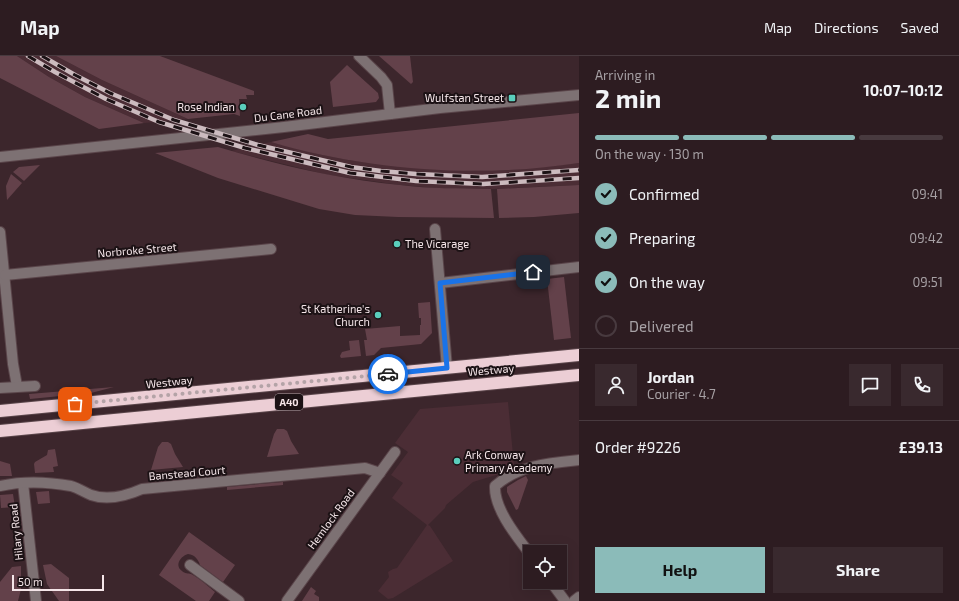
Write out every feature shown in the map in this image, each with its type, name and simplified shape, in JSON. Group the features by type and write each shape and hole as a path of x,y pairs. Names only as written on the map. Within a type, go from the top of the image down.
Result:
{"highway":[{"name":"Westway","path":"0,411 579,355"},
{"name":"Westway","path":"0,431 579,375"}],"street":[{"path":"359,56 381,77 387,85 390,114"},
{"name":"Du Cane Road","path":"0,157 284,127 390,114 579,95"},
{"path":"435,229 447,368"},
{"path":"0,232 3,280 17,386"},
{"name":"Norbroke Street","path":"3,280 271,249"},
{"path":"440,283 579,267"},
{"path":"0,388 35,386"},
{"name":"Hemlock Road","path":"287,601 395,452"},
{"path":"524,545 510,526 499,503 495,492 495,486 525,468 579,460"},
{"name":"Banstead Court","path":"0,486 23,483 54,484 73,487 103,498 121,496 142,489 365,468 380,473"},
{"name":"Hilary Road","path":"23,483 36,601"},
{"path":"190,565 239,601"},
{"path":"556,589 565,601"},
{"path":"574,601 579,597"}],"shaded area":[{"path":"0,56 17,56 49,77 85,97 144,123 99,129 0,78"},
{"path":"17,56 56,56 102,80 188,119 144,123 85,97 49,77"},
{"path":"56,56 160,56 254,91 254,95 246,95 247,99 239,99 240,116 234,114 188,119 102,80"},
{"path":"379,56 410,56 413,82 411,84"},
{"path":"347,65 378,93 379,98 376,102 333,107 330,82"},
{"path":"579,113 579,163 536,168 480,171 419,169 359,162 299,150 271,142 308,134 328,139"},
{"path":"271,142 318,154 388,165 479,171 510,170 579,163 579,185 494,189 436,188 400,185 328,175 231,151"},
{"path":"218,147 263,160 354,179 423,187 491,189 494,218 355,215 319,209 218,178 155,153"},
{"path":"40,165 24,181 13,172 19,167"},
{"path":"11,174 22,183 7,200 6,186"},
{"path":"579,185 579,213 499,218 497,189"},
{"path":"564,277 571,338 554,340 547,279"},
{"path":"430,302 432,333 421,344 381,348 374,355 366,356 364,340 367,340 365,329 400,326 400,336 420,335 421,318 419,318 418,303"},
{"path":"359,340 361,356 341,358 340,356 342,352 350,350 349,341"},
{"path":"114,387 91,393 30,399 29,394"},
{"name":"Ark Conway Primary Academy","path":"508,402 514,466 496,475 473,482 446,505 445,508 428,525 453,561 393,598 388,599 378,591 389,577 388,572 397,568 427,525 392,498 403,483 391,475 408,452 395,443 420,409"},
{"path":"277,429 284,429 287,431 299,454 267,457"},
{"path":"162,442 168,442 171,444 183,467 151,470 158,447"},
{"path":"55,449 58,466 53,467 54,472 35,473 35,462 47,455 48,450"},
{"path":"0,461 10,464 12,476 0,476"},
{"path":"526,476 528,480 518,509 516,510 507,492 507,487"},
{"path":"283,482 283,485 227,490 227,487"},
{"path":"49,491 50,503 38,504 36,492"},
{"path":"13,494 15,507 1,508 0,495"},
{"path":"189,532 235,565 223,582 200,565 193,555 185,555 179,561 179,566 182,571 197,577 215,592 209,601 196,601 159,575"},
{"path":"51,564 69,578 69,601 59,601 47,584 43,565"},
{"path":"21,566 21,589 18,601 0,601 0,582 12,567"},
{"path":"311,587 316,591 314,594 319,597 319,601 302,601"}],"railway":[{"path":"28,56 106,99 159,122 245,148 350,173 416,181 483,184 579,178"},
{"path":"42,56 110,93 174,120 258,145 351,167 416,174 482,177 579,170"}],"way so far":[{"path":"75,404 388,374"}],"place":[{"name":"Wulfstan Street","path":"512,98"},
{"name":"Rose Indian","path":"243,107"},
{"name":"The Vicarage","path":"397,244"},
{"name":"St Katherine's Church","path":"378,315"},
{"name":"Ark Conway Primary Academy","path":"457,461"}],"route":[{"path":"388,374 447,368 440,283 533,272"}]}
